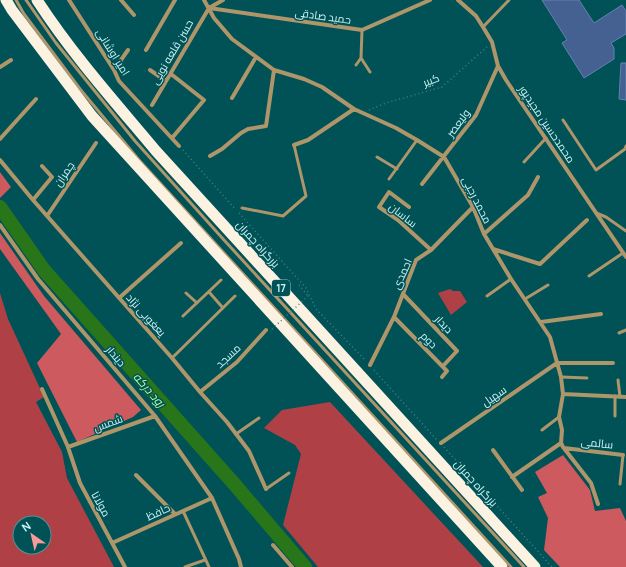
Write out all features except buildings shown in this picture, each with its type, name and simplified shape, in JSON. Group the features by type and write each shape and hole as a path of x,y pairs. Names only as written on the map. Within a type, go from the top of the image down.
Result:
{"highway":[{"name":"17","path":"6,0 14,5 92,116 502,567"},
{"name":"بزرگراه چمران","path":"37,0 47,16 95,79 156,151 535,567"},
{"path":"0,1 14,5"}],"street":[{"name":"امیر اوشانی","path":"69,0 114,70 119,81 179,146"},
{"path":"121,0 134,15"},
{"path":"146,50 175,0"},
{"name":"محمد رجبی","path":"204,0 214,18 232,39 274,70 304,79 322,87 354,109 363,112 417,140 444,157 473,207 484,234 492,248 550,337 561,377 563,394 559,417 562,430 561,443 591,483 598,504"},
{"path":"209,8 223,0"},
{"name":"حمید صادقی","path":"209,8 362,30 430,0"},
{"name":"محمدحسین مجیدپور","path":"458,0 476,16 492,42 498,66 626,257"},
{"name":"حسن قلعه نویی","path":"152,105 209,8"},
{"path":"114,70 128,50"},
{"path":"232,98 256,57"},
{"path":"0,67 11,60"},
{"name":"ولیعصر","path":"422,184 476,115 498,66"},
{"path":"150,70 166,81"},
{"path":"210,156 222,149 248,129 266,126 274,70"},
{"path":"171,74 204,100 172,138"},
{"path":"0,139 36,99"},
{"path":"294,145 308,140 354,109"},
{"name":"چمران","path":"47,216 96,143"},
{"name":"یعغوبی نژاد","path":"0,160 236,434 249,451 266,489"},
{"path":"33,200 52,177 42,166"},
{"path":"484,234 528,195 538,177"},
{"name":"ساسان","path":"409,207 389,192 379,207 398,220 431,250"},
{"name":"احمدی","path":"370,366 394,317 416,260 431,250 473,207"},
{"path":"492,248 540,264 588,220"},
{"name":"دیندار","path":"0,225 38,279 155,416 212,498 239,559 241,567"},
{"path":"119,298 182,243"},
{"name":"دیدار","path":"403,294 457,351 442,366"},
{"path":"541,322 601,314"},
{"name":"دوم","path":"394,317 442,366"},
{"name":"مسجد","path":"200,392 237,362 266,330"},
{"path":"557,363 613,363"},
{"name":"سهیل","path":"441,443 557,363"},
{"path":"442,366 447,371 442,377"},
{"name":"مولانا","path":"42,389 68,447 80,483 125,567"},
{"path":"563,394 626,397"},
{"name":"شمس","path":"68,447 155,416"},
{"path":"512,477 561,443"},
{"name":"سالمی","path":"564,448 623,455"},
{"path":"493,450 522,490"},
{"path":"136,475 174,514"},
{"name":"حافظ","path":"112,543 212,498"},
{"path":"273,545 292,567"}],"lane":[{"path":"26,0 56,43 135,141 524,567"},
{"path":"483,27 509,0"},
{"path":"14,5 24,14 80,89 139,160 511,567"},
{"path":"356,65 361,58 362,30"},
{"path":"361,58 370,72"},
{"path":"563,120 596,170 625,149 626,146"},
{"path":"524,162 546,138"},
{"path":"390,179 417,140"},
{"path":"242,208 283,216 306,196 294,145"},
{"path":"377,157 397,169"},
{"path":"596,213 606,217 626,231"},
{"path":"589,276 623,253"},
{"path":"487,296 511,279"},
{"path":"183,316 221,280"},
{"path":"524,299 548,285"},
{"path":"209,292 223,308"},
{"path":"186,294 197,303"},
{"path":"172,358 235,296"},
{"path":"619,333 626,330"},
{"path":"561,377 587,378"},
{"path":"618,380 620,397"},
{"path":"615,396 615,416"},
{"path":"542,430 559,417"},
{"path":"236,434 259,418"},
{"name":"سالمی","path":"620,484 623,455"},
{"path":"266,489 289,473"},
{"path":"183,511 209,567"},
{"path":"185,567 205,560"}],"path":[{"name":"کبیر","path":"363,112 386,103 442,87 492,42"},
{"path":"179,146 306,288 316,309 441,443 552,567"},
{"path":"272,329 308,296 299,285 306,288"}],"shaded area":[{"path":"0,172 11,187 0,198"},
{"path":"0,233 44,296 141,410 133,417 77,442 37,363 61,334 0,249"},
{"path":"450,289 453,291 460,291 467,302 451,315 438,293"},
{"path":"0,293 8,319 44,397 36,402 62,452 67,478 114,567 0,567"},
{"path":"330,402 483,567 318,567 283,525 301,454 295,445 264,428 282,410"},
{"path":"563,455 590,490 595,511 620,508 626,521 626,567 560,567 544,550 548,518 538,497 547,493 535,472"}],"waterway":[{"name":"رود درکه","path":"0,207 44,270 236,486 305,567"}]}
